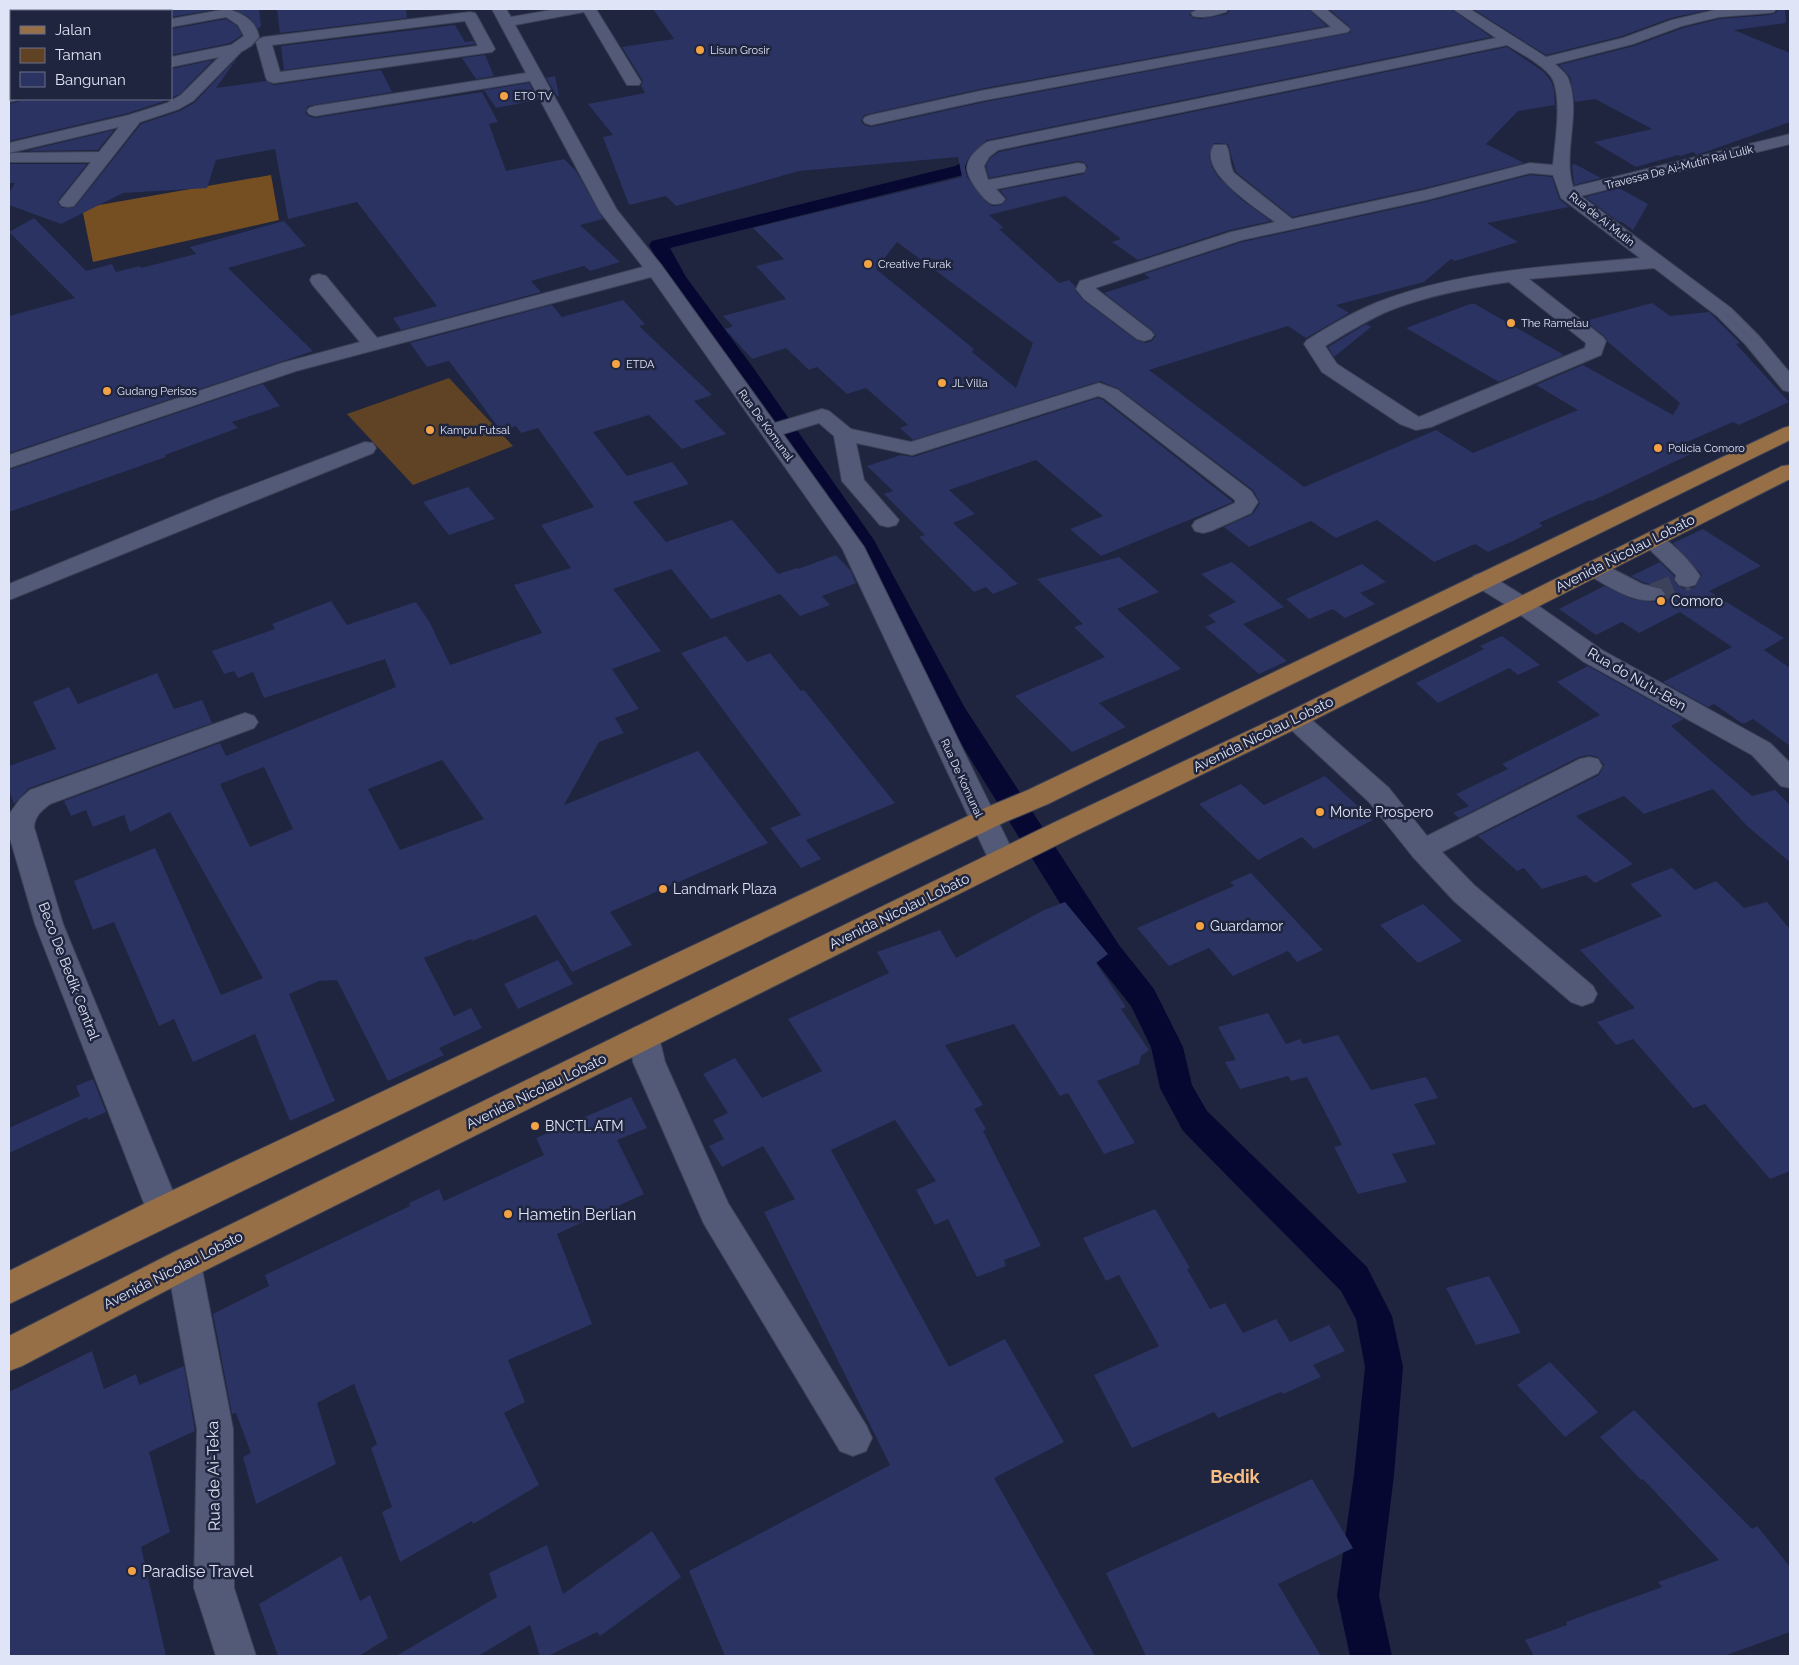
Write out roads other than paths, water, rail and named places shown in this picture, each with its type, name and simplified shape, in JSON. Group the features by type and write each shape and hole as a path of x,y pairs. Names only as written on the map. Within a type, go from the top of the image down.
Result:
{"main road":[{"path":"9,1288 989,818 1038,797 1790,432"},
{"name":"Avenida Nicolau Lobato","path":"9,1354 184,1264 1064,830 1295,719 1790,471"}],"street":[{"path":"502,16 578,9"},
{"path":"589,9 634,82"},
{"path":"1198,13 1221,9"},
{"name":"Rua de Ai Mutin","path":"1460,9 1544,62 1560,78 1565,101 1561,171 1567,194 1724,312 1752,340 1790,386"},
{"path":"1544,62 1628,41 1677,23 1719,13 1769,9"},
{"path":"871,120 980,96 1343,29 1324,10"},
{"path":"9,148 134,118 173,106 187,98 236,49 252,37 252,32 248,25 234,15 212,15 172,24"},
{"path":"433,15 470,16 487,48 274,78 264,42 426,22 433,15"},
{"name":"Rua De Komunal","path":"502,16 609,212 655,270 853,547 989,818 1003,860"},
{"path":"996,199 979,182 975,172 981,153 993,146 1510,40"},
{"path":"172,62 236,49"},
{"path":"315,111 534,76"},
{"path":"68,202 134,118"},
{"name":"Travessa De Ai-Mutin Rai Lulik","path":"1567,194 1790,139"},
{"path":"1768,145 1790,155"},
{"path":"1220,149 1220,164 1226,176 1289,224"},
{"path":"9,158 102,157"},
{"path":"983,186 1078,168"},
{"path":"1144,334 1090,295 1085,289 1087,286 1237,236 1426,195 1530,168 1561,171"},
{"path":"1512,267 1596,341 1594,350 1424,423 1416,424 1407,420 1329,368 1314,344 1372,311 1512,267 1651,258"},
{"path":"9,462 289,367 655,270"},
{"path":"319,280 373,345"},
{"path":"770,431 822,415 844,434 912,449 1099,389 1105,390 1243,496 1247,502 1243,508 1203,526"},
{"path":"844,434 852,481 888,520"},
{"path":"9,593 226,502 365,448"},
{"path":"1653,540 1685,571 1688,576 1687,580"},
{"path":"1595,569 1635,590 1653,594"},
{"name":"Rua do Nu'u-Ben","path":"1482,580 1522,605 1593,656 1761,749 1790,778"},
{"path":"1295,719 1379,795 1423,850 1464,893 1582,994"},
{"name":"Beco De Bedik Central","path":"164,1212 49,924 20,827 20,816 40,797 245,722"},
{"path":"1423,850 1589,766"},
{"path":"644,1037 649,1062 716,1213 854,1438"},
{"name":"Rua de Ai-Teka","path":"184,1264 215,1429 214,1588 236,1656"}],"waterway":[{"path":"984,136 975,142 972,164 961,170 659,245 677,278 745,370 862,540 953,710 1108,954 1143,998 1167,1047 1176,1088 1195,1121 1354,1279 1374,1316 1384,1367 1374,1475 1358,1596 1371,1656"}],"tunnel":[{"path":"1653,594 1687,580"}],"place":[{"name":"Lisun Grosir","path":"700,50"},
{"name":"ETO TV","path":"504,96"},
{"name":"Creative Furak","path":"868,264"},
{"name":"The Ramelau","path":"1511,323"},
{"name":"ETDA","path":"616,364"},
{"name":"JL Villa","path":"942,383"},
{"name":"Gudang Perisos","path":"107,391"},
{"name":"Kampu Futsal","path":"430,430"},
{"name":"Policia Comoro","path":"1658,448"},
{"name":"Comoro","path":"1661,601"},
{"name":"Monte Prospero","path":"1320,812"},
{"name":"Landmark Plaza","path":"663,889"},
{"name":"Guardamor","path":"1200,926"},
{"name":"BNCTL ATM","path":"535,1126"},
{"name":"Hametin Berlian","path":"508,1214"},
{"name":"Paradise Travel","path":"132,1571"}],"district":[{"name":"Bedik","path":"1235,1477"}]}
